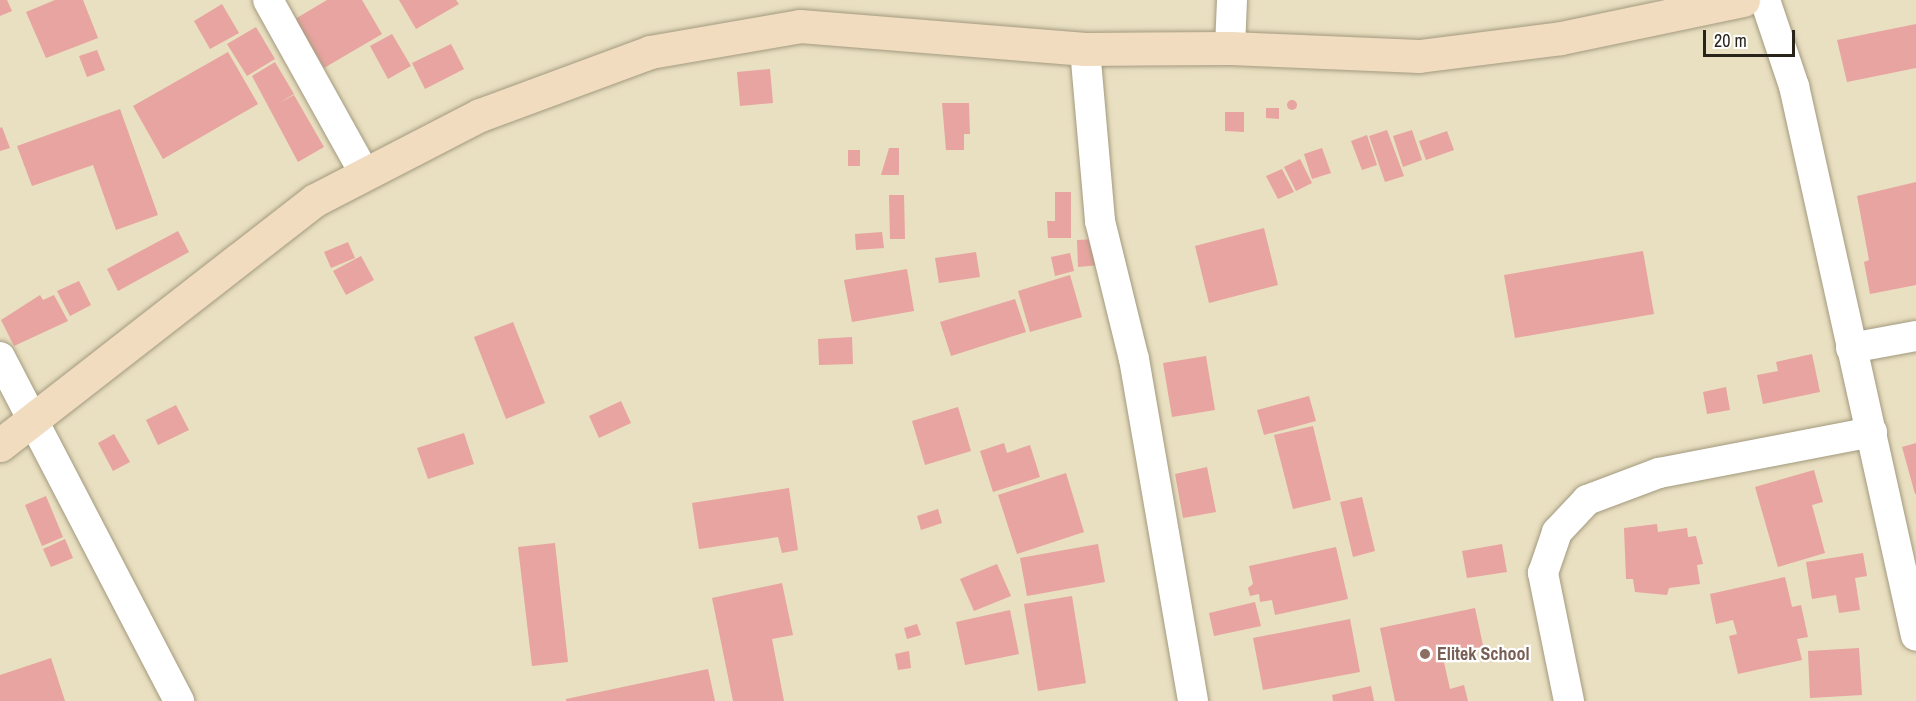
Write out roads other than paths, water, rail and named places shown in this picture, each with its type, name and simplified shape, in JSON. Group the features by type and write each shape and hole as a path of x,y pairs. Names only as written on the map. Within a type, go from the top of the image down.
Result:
{"main road":[{"path":"0,445 273,228 365,174 480,115 650,52 800,26 1085,49 1230,48 1419,56 1561,38 1724,3"}],"street":[{"path":"268,0 365,174"},
{"path":"1230,48 1232,0"},
{"path":"1765,0 1794,86 1916,636"},
{"path":"1085,49 1100,221 1134,359 1193,701"},
{"path":"1851,348 1916,336"},
{"path":"0,357 179,701"},
{"path":"1569,701 1543,573 1557,532 1587,500 1659,473 1872,432"}],"place":[{"name":"Elitek School","path":"1425,654"}]}
